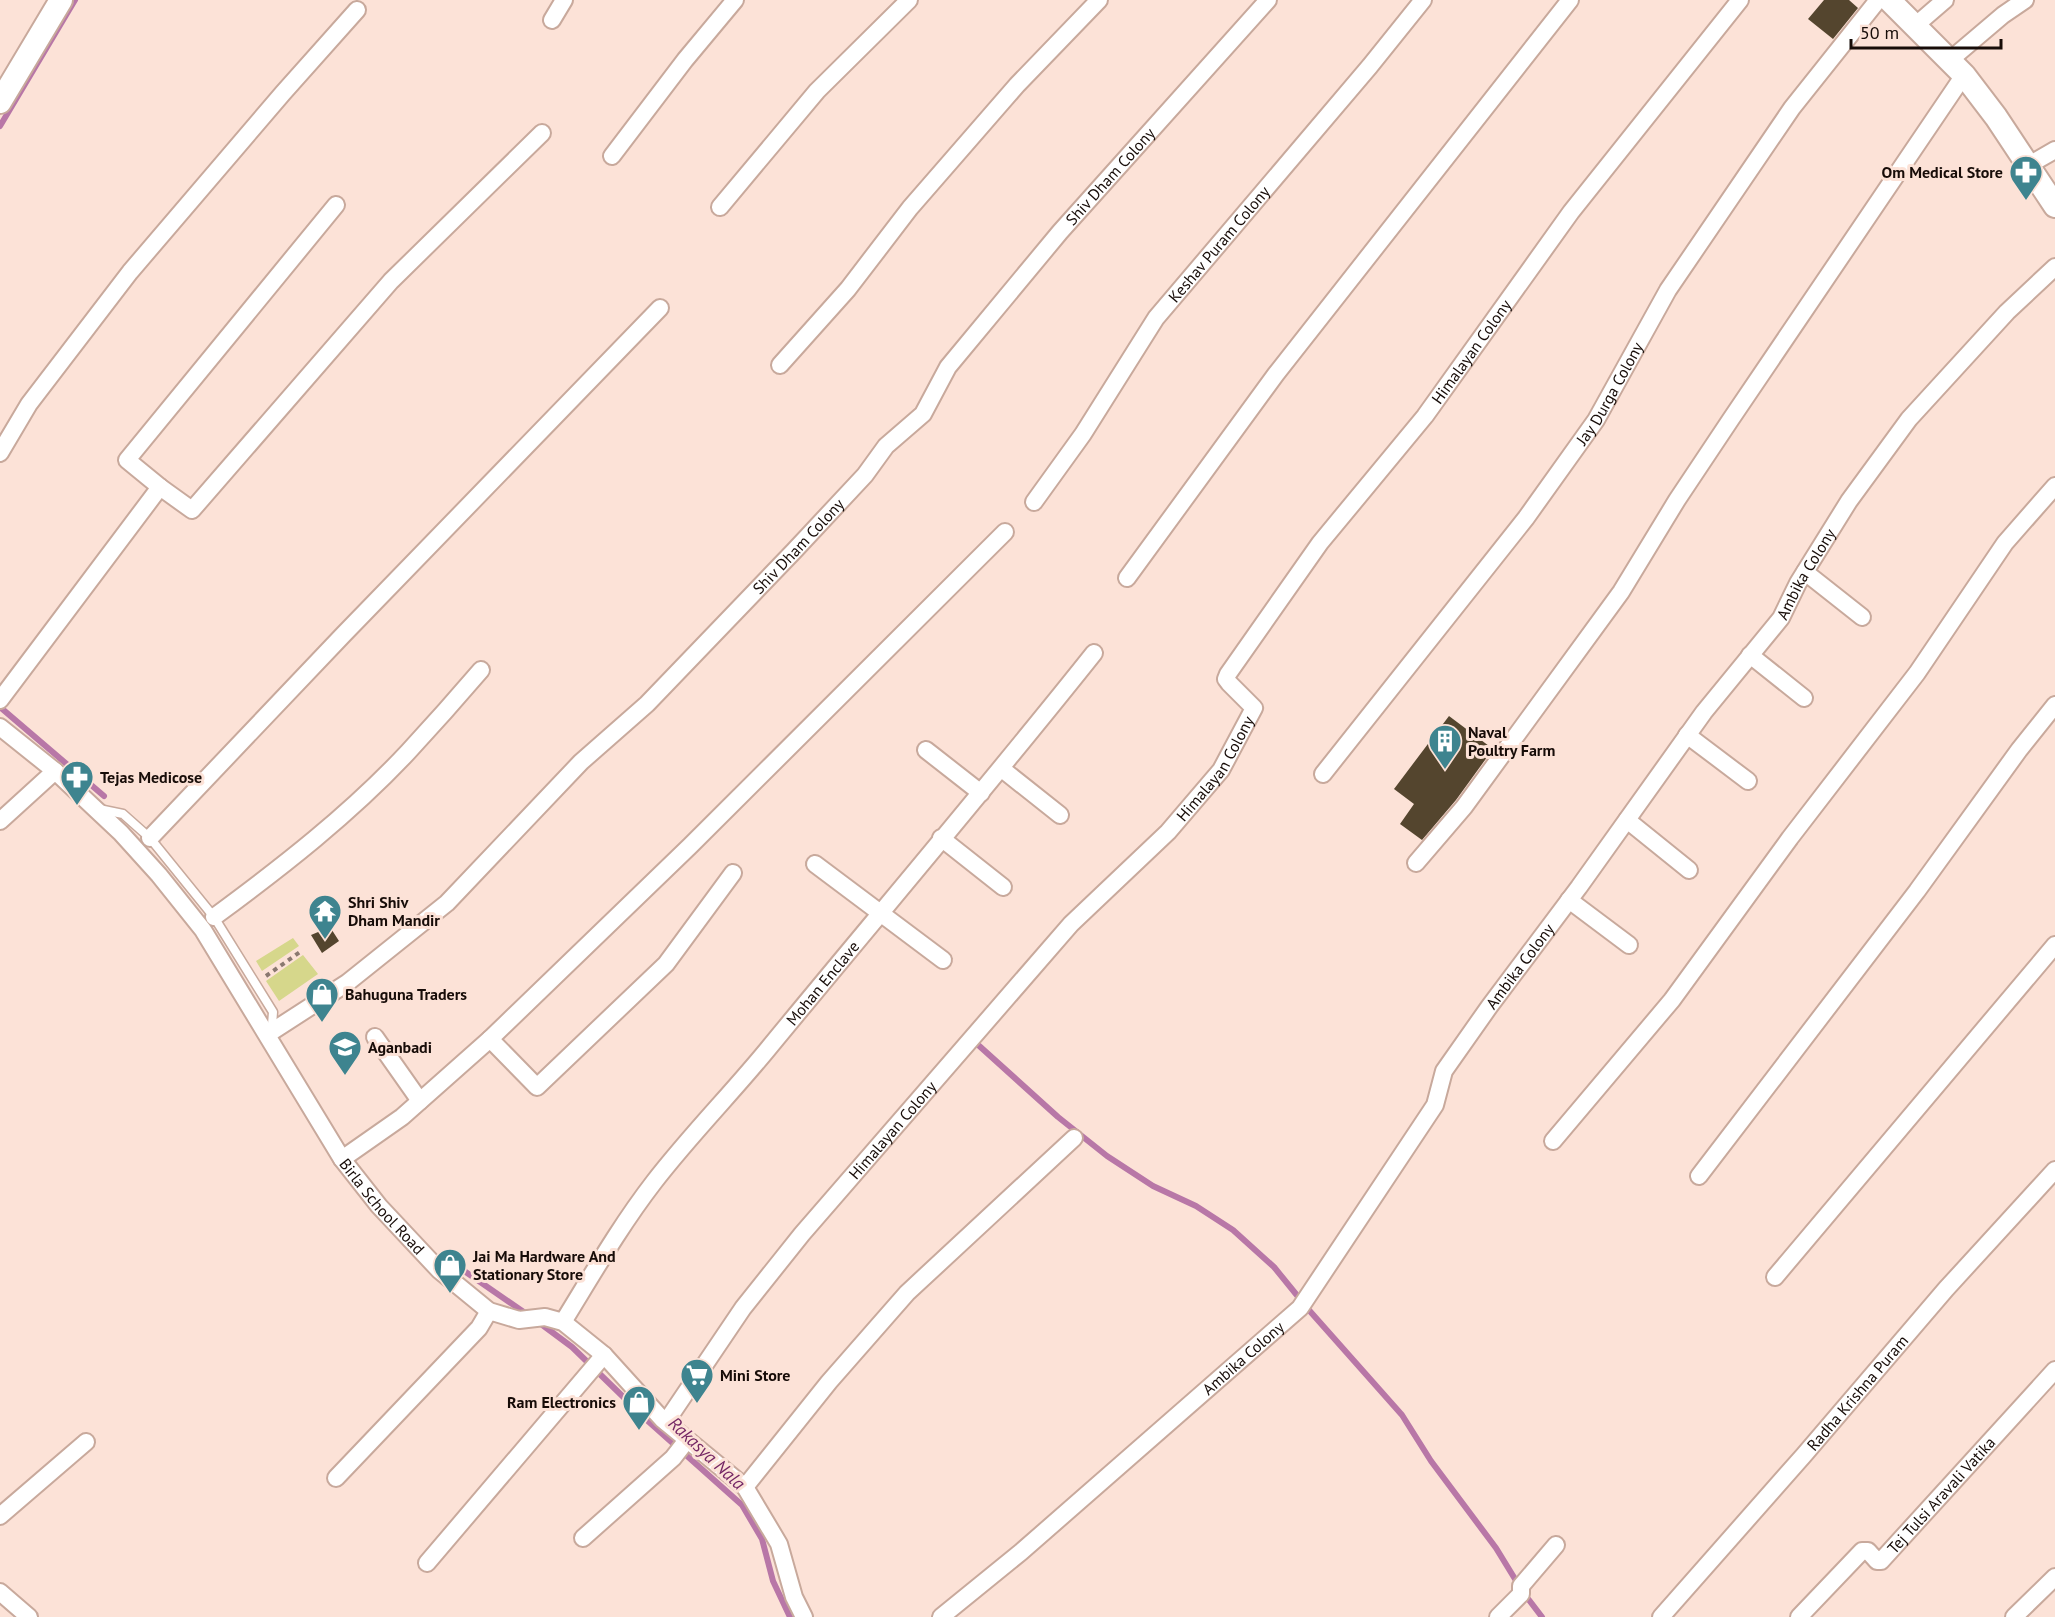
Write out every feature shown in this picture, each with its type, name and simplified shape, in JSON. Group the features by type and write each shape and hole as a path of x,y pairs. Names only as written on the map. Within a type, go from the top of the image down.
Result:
{"main road":[{"path":"0,102 61,0"},
{"path":"1889,0 1957,68 1996,117 2055,206"}],"street":[{"path":"552,20 564,0"},
{"path":"612,156 685,60 735,0"},
{"path":"720,207 818,91 909,0"},
{"path":"780,365 848,289 910,208 1017,85 1099,0"},
{"name":"Shiv Dham Colony","path":"268,1034 346,983 447,903 581,762 655,695 810,535 865,475 886,446 923,414 948,367 1060,232 1268,0"},
{"name":"Keshav Puram Colony","path":"1034,502 1083,434 1156,318 1423,0"},
{"path":"1127,578 1276,374 1570,0"},
{"name":"Himalayan Colony","path":"666,1422 743,1308 802,1234 1071,924 1168,832 1221,770 1254,708 1228,683 1226,679 1228,674 1320,543 1425,416 1571,212 1740,0"},
{"name":"Jay Durga Colony","path":"1323,774 1526,518 1596,420 1668,290 1694,251 1792,108 1878,0"},
{"path":"1916,25 1945,0"},
{"path":"1416,863 1464,807 1621,592 1677,500 1957,68 2004,15 2025,0"},
{"path":"0,453 29,404 130,272 357,10"},
{"path":"336,205 127,460 192,510 391,281 542,133"},
{"path":"2027,166 2055,150"},
{"name":"Ambika Colony","path":"941,1617 1021,1552 1300,1308 1436,1105 1444,1071 1687,735 1780,618 1805,572 1849,501 1909,419 2007,312 2055,267"},
{"path":"150,838 660,308"},
{"path":"1554,1141 1672,1000 1790,838 1917,673 2005,543 2055,486"},
{"path":"1,699 160,487"},
{"path":"342,1159 402,1117 490,1039 699,837 1005,532"},
{"path":"1805,572 1862,617"},
{"name":"Mohan Enclave","path":"563,1322 594,1271 654,1183 767,1050 941,838 1002,769 1094,653"},
{"path":"1750,655 1804,698"},
{"path":"214,917 274,873 347,810 407,753 481,670"},
{"path":"1699,1176 1910,900 2019,750 2055,705"},
{"name":"Birla School Road","path":"0,727 55,771 137,850 202,930 268,1034 342,1159 379,1206 439,1270 489,1311 519,1320 545,1317 563,1322 596,1363 666,1422 681,1448 745,1487 779,1544 794,1597 804,1617"},
{"path":"1687,735 1748,780"},
{"path":"926,750 981,793"},
{"path":"1002,769 1060,815"},
{"path":"0,821 55,771"},
{"path":"1627,820 1689,870"},
{"path":"941,838 1003,887"},
{"path":"815,864 943,960"},
{"path":"490,1039 537,1087 666,964 733,873"},
{"path":"1569,900 1629,945"},
{"path":"1775,1277 2055,945"},
{"path":"375,1037 420,1101"},
{"path":"745,1487 829,1382 907,1293 1074,1138"},
{"name":"Radha Krishna Puram","path":"1661,1617 1946,1289 2055,1170"},
{"path":"336,1478 479,1328 489,1311"},
{"path":"427,1563 596,1363"},
{"name":"Tej Tulsi Aravali Vatika","path":"1799,1617 1862,1551 1868,1551 1876,1561 1881,1562 2055,1370"},
{"path":"0,1516 86,1442"},
{"path":"582,1538 681,1448"},
{"path":"1498,1617 1521,1594 1521,1586 1556,1545"},
{"path":"2014,1617 2055,1576"},
{"path":"0,1592 25,1616"}],"lane":[{"path":"95,808 123,814 150,838 214,917 273,1012 268,1034"}],"path":[{"path":"256,983 300,952"}],"green space":[{"path":"293,938 299,946 262,971 256,961"},
{"path":"303,955 318,974 279,1001 266,981"}],"building":[{"path":"1824,0 1849,0 1858,8 1833,39 1808,19"},
{"name":"Naval Poultry Farm","path":"1449,716 1493,749 1456,800 1422,840 1400,824 1414,804 1394,789"},
{"name":"Shri Shiv Dham Mandir","path":"330,927 339,941 322,953 311,935"}],"waterway":[{"name":"Rakasya Nala","path":"0,126 75,0"},
{"name":"Rakasya Nala","path":"0,707 104,796"},
{"path":"976,1043 1058,1117 1107,1156 1153,1186 1196,1206 1233,1230 1274,1267 1300,1299"},
{"name":"Rakasya Nala","path":"444,1257 528,1315"},
{"path":"1308,1309 1402,1415 1431,1461 1496,1548 1515,1579"},
{"name":"Rakasya Nala","path":"537,1321 572,1347 649,1422 742,1505 762,1539 773,1581 790,1617"},
{"path":"1529,1600 1542,1617"}],"place":[{"name":"Om Medical Store","path":"2026,201"},
{"name":"Naval Poultry Farm","path":"1445,770"},
{"name":"Tejas Medicose","path":"77,806"},
{"name":"Shri Shiv Dham Mandir","path":"325,940"},
{"name":"Bahuguna Traders","path":"322,1023"},
{"name":"Aganbadi","path":"345,1076"},
{"name":"Jai Ma Hardware And Stationary Store","path":"450,1294"},
{"name":"Mini Store","path":"697,1404"},
{"name":"Ram Electronics","path":"639,1431"}]}
